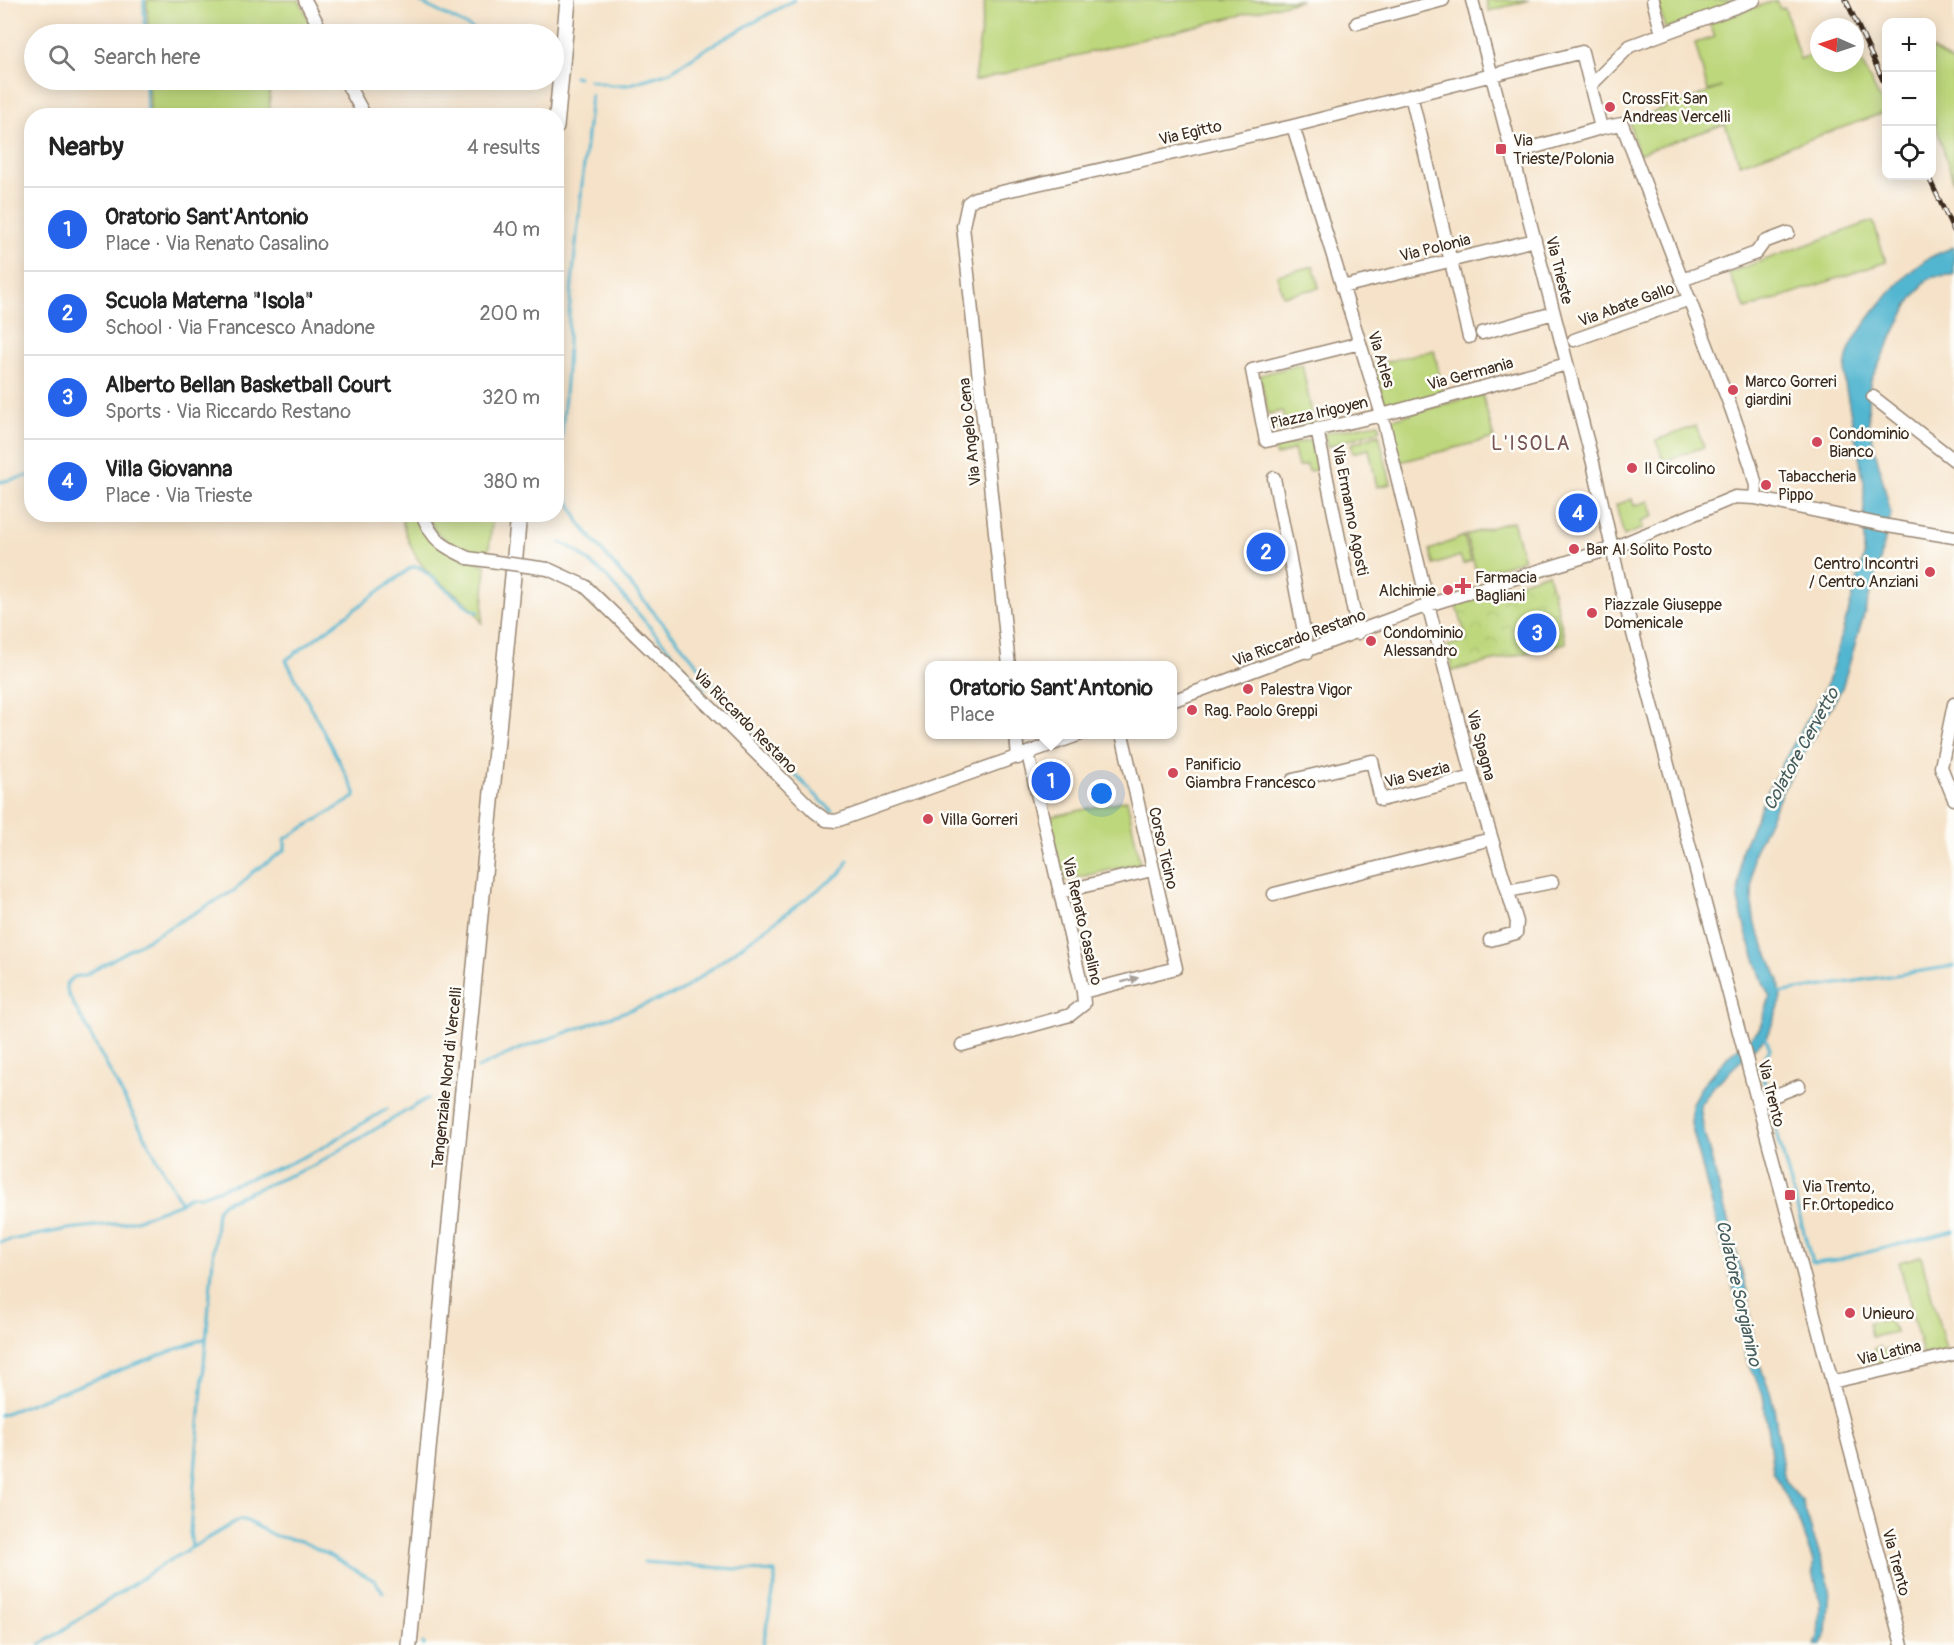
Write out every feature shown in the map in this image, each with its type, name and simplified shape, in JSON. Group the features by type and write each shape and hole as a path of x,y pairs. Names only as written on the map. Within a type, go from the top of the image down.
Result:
{"main road":[{"path":"564,42 568,0"},
{"path":"558,108 559,90"},
{"name":"Tangenziale Nord di Vercelli","path":"409,1645 518,522"}],"street":[{"path":"305,0 317,24"},
{"path":"1357,23 1443,0"},
{"name":"Via Trieste","path":"1472,0 1514,153 1613,548"},
{"path":"1653,0 1662,34"},
{"path":"1591,85 1630,46 1754,0"},
{"name":"Via Egitto","path":"975,198 1293,126 1582,52 1601,128"},
{"path":"350,90 360,108"},
{"path":"1412,95 1469,337"},
{"path":"1514,153 1623,124 1751,466 1756,486 1755,498"},
{"name":"Via Arles","path":"1293,126 1382,415 1428,606"},
{"name":"Via Angelo Cena","path":"975,198 968,203 963,226 1008,661"},
{"path":"1682,280 1756,254 1764,242 1788,233"},
{"name":"Via Polonia","path":"1342,287 1535,240"},
{"name":"Via Abate Gallo","path":"1574,340 1690,298"},
{"path":"1482,333 1554,314"},
{"name":"Piazza Irigoyen","path":"1360,343 1252,370 1266,441 1382,415"},
{"name":"Via Germania","path":"1382,415 1567,363"},
{"path":"1873,397 1954,460"},
{"name":"Via Ermanno Agosti","path":"1317,429 1359,633"},
{"path":"1274,478 1308,652"},
{"name":"Via Riccardo Restano","path":"1177,700 1428,606 1613,548 1735,497 1755,498 1888,526 1954,537"},
{"name":"Via Riccardo Restano","path":"425,522 429,531 444,547 468,558 548,569 585,586 815,812 826,820 836,821 1070,739"},
{"name":"Via Trento","path":"1613,548 1621,588 1748,1065 1766,1099 1832,1382 1902,1645"},
{"name":"Via Spagna","path":"1428,606 1473,777 1517,922 1516,933 1491,940"},
{"path":"1954,704 1941,767 1954,799"},
{"path":"1017,739 1023,756"},
{"name":"Corso Ticino","path":"1083,992 1176,968 1123,739"},
{"name":"Via Renato Casalino","path":"962,1045 1070,1015 1084,1004 1060,892 1023,756"},
{"name":"Via Svezia","path":"1293,780 1372,762 1381,800 1473,777"},
{"path":"1274,894 1491,839"},
{"path":"1060,892 1152,870"},
{"path":"1508,891 1552,882"},
{"path":"1766,1099 1799,1086"},
{"name":"Via Latina","path":"1832,1382 1954,1354"}],"green space":[{"path":"147,0 299,0 311,24 148,24"},
{"path":"985,0 1302,0 974,81"},
{"path":"1486,0 1530,0 1489,11"},
{"path":"1657,0 1747,0 1665,29"},
{"path":"1777,0 1780,9 1785,8 1800,59 1810,55 1810,72 1864,72 1864,67 1882,104 1882,113 1740,164 1725,124 1638,154 1629,121 1722,87 1708,91 1695,43 1715,37 1709,23"},
{"path":"1936,52 1954,63 1954,183 1936,127"},
{"path":"149,90 269,90 270,108 150,108"},
{"path":"1873,221 1886,262 1746,309 1728,273"},
{"path":"1314,266 1319,288 1283,296 1277,275"},
{"path":"1434,350 1443,393 1386,408 1373,365"},
{"path":"1302,364 1314,424 1271,430 1270,422 1284,419 1283,411 1268,414 1260,375"},
{"path":"1482,394 1494,438 1400,462 1389,420"},
{"path":"1379,423 1380,430 1327,447 1324,433"},
{"path":"1696,426 1704,447 1664,461 1656,440"},
{"path":"1379,434 1391,484 1377,487 1369,449 1353,453 1351,444"},
{"path":"1312,440 1316,458 1320,458 1322,469 1309,471 1307,465 1298,467 1294,449 1276,456 1273,448"},
{"path":"1632,499 1634,506 1649,501 1654,516 1641,521 1643,528 1624,536 1616,505"},
{"path":"1513,521 1524,560 1477,574 1466,535"},
{"path":"402,522 422,522 426,533 486,566 482,624 472,608 433,577 421,564"},
{"path":"430,522 492,522 488,557 459,550 435,531"},
{"path":"1464,536 1471,561 1463,564 1460,556 1434,565 1430,550"},
{"path":"1548,573 1566,643 1452,671 1447,646 1467,640 1456,603"},
{"path":"1127,800 1140,863 1063,881 1049,817"},
{"path":"1921,1256 1946,1350 1923,1355 1899,1262"},
{"path":"1888,1320 1896,1332 1871,1337 1868,1323"},
{"path":"1880,1347 1881,1351 1898,1349 1899,1353 1904,1353 1906,1359 1878,1365 1874,1348"}],"water":[{"path":"1954,247 1954,275 1934,276 1925,282 1908,305 1870,382 1869,425 1891,514 1880,561 1842,688 1783,790 1753,855 1752,903 1755,925 1779,980 1781,1001 1768,1035 1714,1086 1700,1105 1704,1132 1748,1295 1754,1351 1770,1391 1774,1408 1785,1482 1802,1501 1830,1587 1827,1633 1821,1645 1815,1645 1818,1638 1820,1604 1813,1561 1797,1517 1773,1471 1763,1395 1745,1354 1736,1298 1691,1124 1692,1103 1701,1087 1730,1054 1759,1030 1770,997 1746,932 1738,899 1741,852 1769,788 1828,682 1864,557 1864,482 1845,384 1845,368 1849,352 1867,321 1905,277 1927,259"}],"waterway":[{"path":"144,0 145,24"},
{"path":"415,0 464,24"},
{"path":"589,80 610,85 627,85 670,72 707,48 794,0"},
{"path":"574,76 578,77"},
{"path":"146,90 147,108"},
{"path":"564,407 569,313 591,95"},
{"path":"0,482 24,477"},
{"path":"564,486 579,522 719,690 736,717 832,811"},
{"path":"561,543 574,549 604,574 705,691"},
{"path":"181,1203 68,994 66,984 74,977 85,975 235,890 253,872 285,850 285,839 355,797 355,792 286,660 412,567 419,567 472,610 478,612"},
{"path":"478,1068 517,1050 680,992 842,872 848,860"},
{"path":"1778,993 1954,966"},
{"path":"1765,1036 1770,1049 1760,1066 1768,1096"},
{"path":"446,1087 451,1084"},
{"path":"192,1547 190,1532 217,1210 223,1203 315,1165 428,1098"},
{"path":"1769,1103 1812,1262 1836,1260 1954,1231"},
{"path":"0,1242 68,1229 136,1220 181,1203 192,1196 201,1196 286,1165 318,1150 387,1109"},
{"path":"0,1415 206,1338"},
{"path":"40,1645 162,1565 239,1520 245,1520 275,1536 301,1541 375,1581 383,1592"},
{"path":"644,1562 775,1572 763,1645"}],"railway":[{"path":"1846,0 1882,78"},
{"path":"1930,180 1954,231"}],"place":[{"name":"CrossFit San Andreas Vercelli","path":"1610,107"},
{"name":"Via Trieste/Polonia","path":"1501,149"},
{"name":"Marco Gorreri giardini","path":"1733,390"},
{"name":"Condominio Bianco","path":"1817,442"},
{"name":"Il Circolino","path":"1632,468"},
{"name":"Tabaccheria Pippo","path":"1766,485"},
{"name":"Villa Giovanna","path":"1578,513"},
{"name":"Bar Al Solito Posto","path":"1574,549"},
{"name":"Scuola Materna \"Isola\"","path":"1266,552"},
{"name":"Centro Incontri / Centro Anziani","path":"1930,572"},
{"name":"Farmacia Bagliani","path":"1463,586"},
{"name":"Alchimie","path":"1448,590"},
{"name":"Piazzale Giuseppe Domenicale","path":"1592,613"},
{"name":"Alberto Bellan Basketball Court","path":"1537,633"},
{"name":"Condominio Alessandro","path":"1371,641"},
{"name":"Palestra Vigor","path":"1248,689"},
{"name":"Rag. Paolo Greppi","path":"1192,710"},
{"name":"Panificio Giambra Francesco","path":"1173,773"},
{"name":"Oratorio Sant'Antonio","path":"1051,781"},
{"name":"Villa Gorreri","path":"928,819"},
{"name":"Via Trento, Fr.Ortopedico","path":"1790,1195"},
{"name":"Unieuro","path":"1850,1313"}],"district":[{"name":"L'ISOLA","path":"1531,443"}],"water label":[{"name":"Colatore Cervetto","path":"1801,749"},
{"name":"Colatore Sorgianino","path":"1739,1293"}]}
